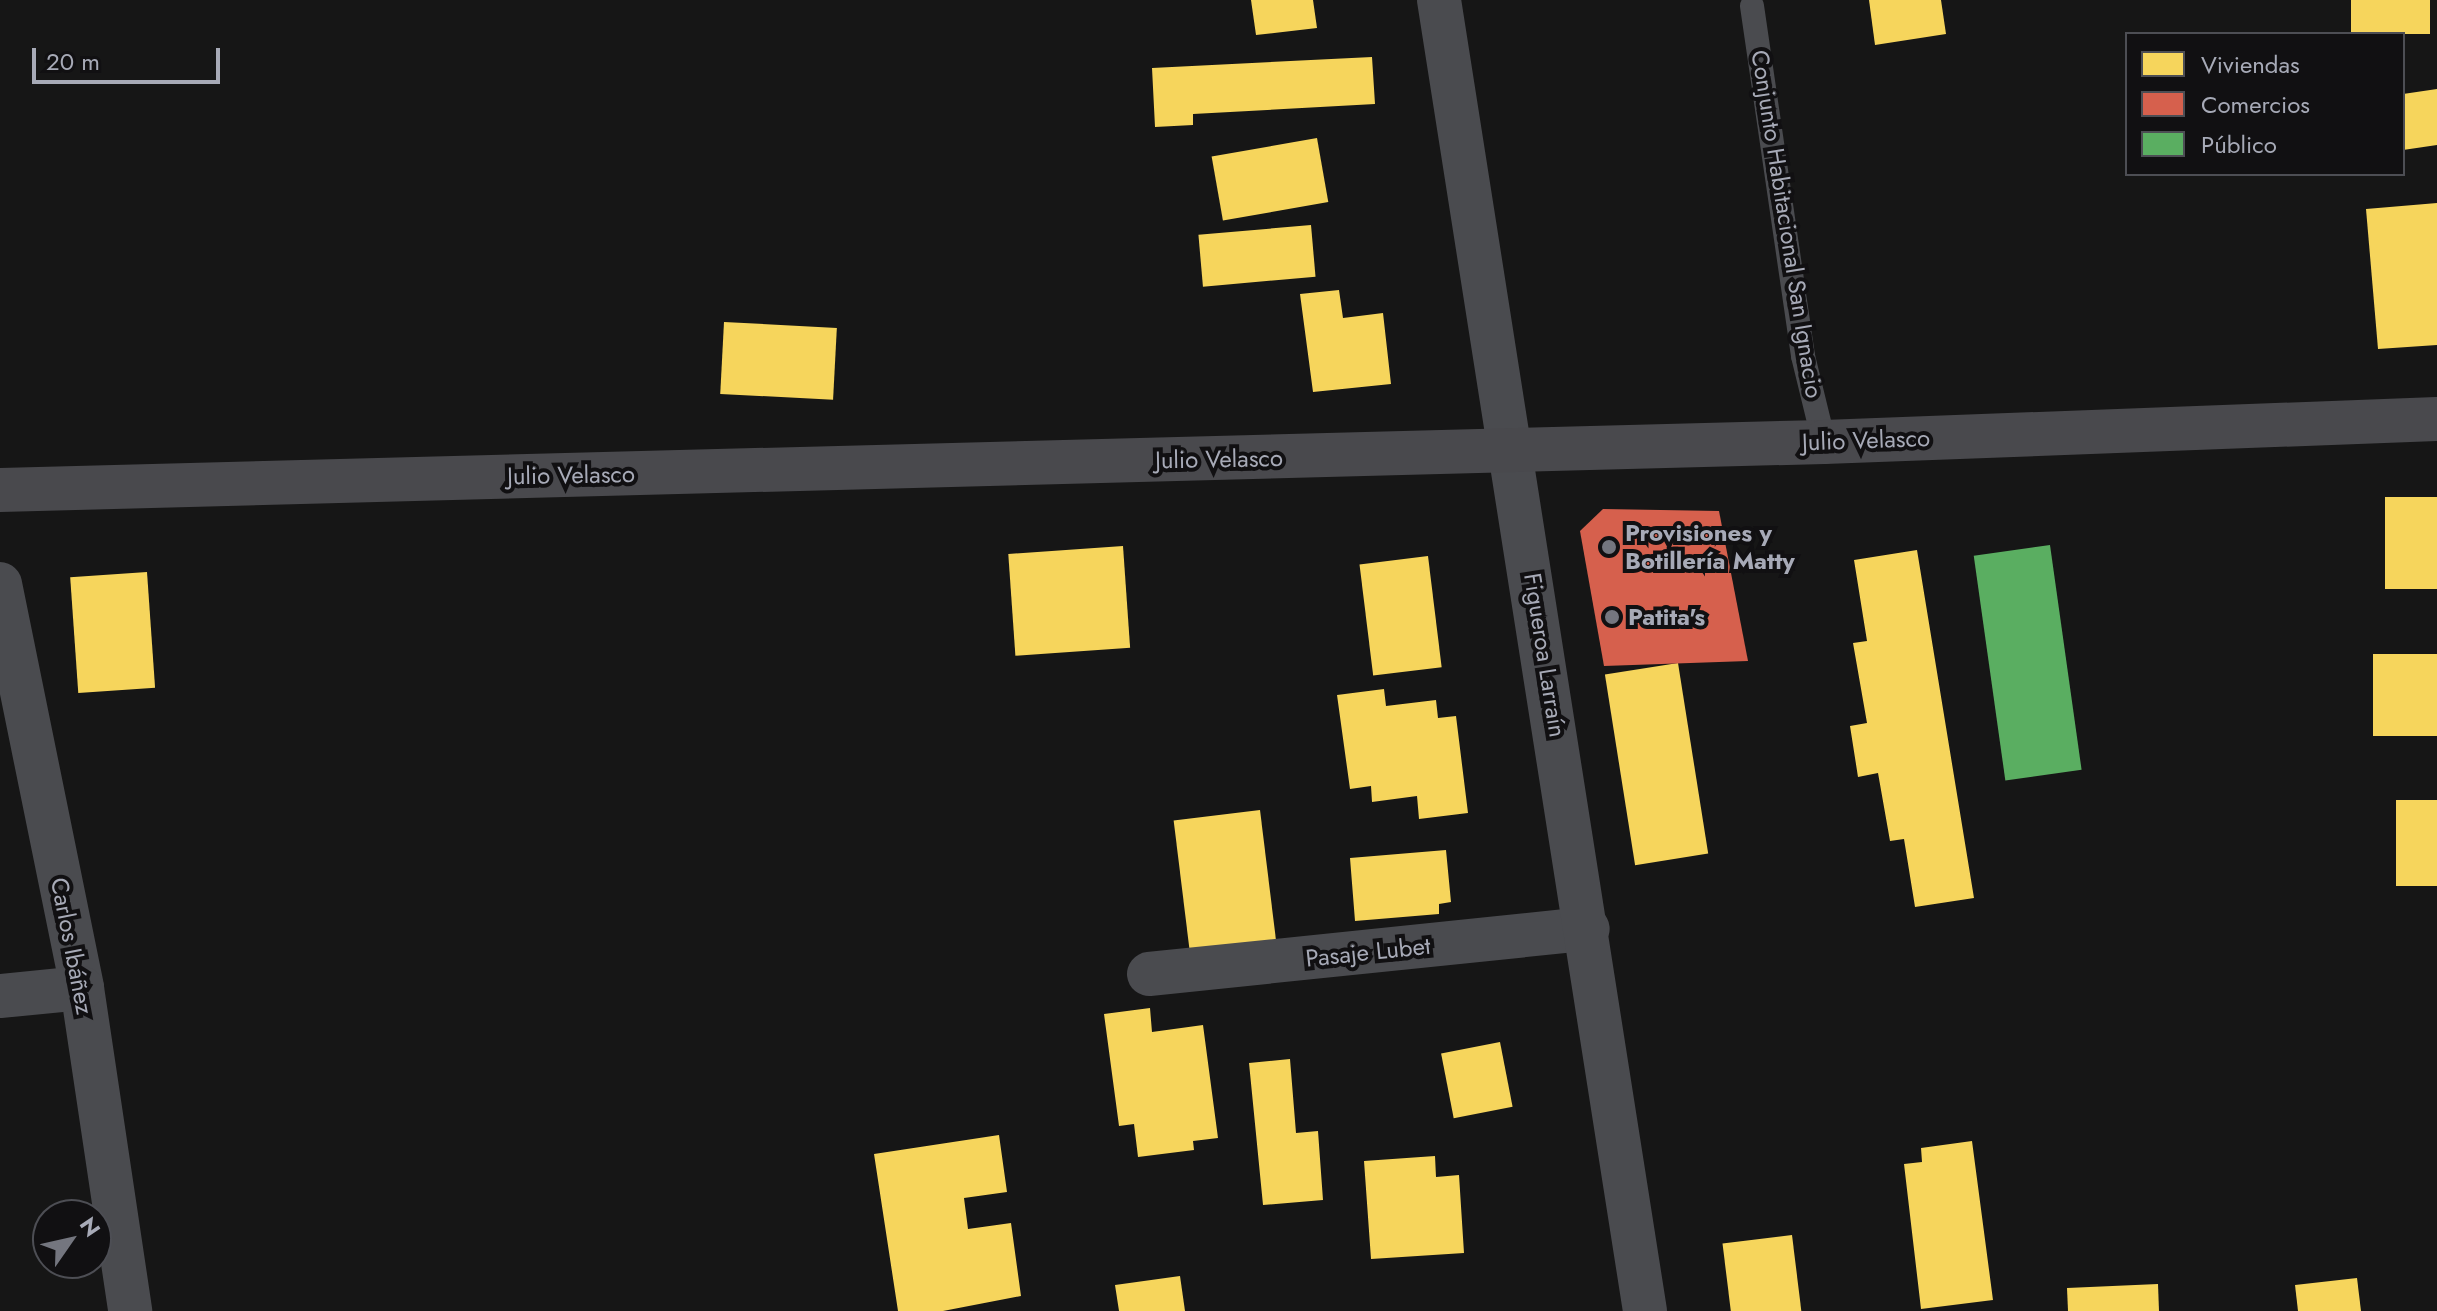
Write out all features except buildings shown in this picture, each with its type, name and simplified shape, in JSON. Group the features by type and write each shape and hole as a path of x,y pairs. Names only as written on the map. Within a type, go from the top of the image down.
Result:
{"main road":[{"name":"Julio Velasco","path":"0,490 1824,442 2437,419"}],"street":[{"name":"Figueroa Larraín","path":"1439,0 1514,451 1645,1311"},
{"name":"Carlos Ibáñez","path":"0,584 82,988 130,1311"},
{"name":"Pasaje Lubet","path":"1149,974 1588,929"},
{"path":"0,996 82,988"}],"lane":[{"name":"Conjunto Habitacional San Ignacio","path":"1752,6 1803,356 1824,442"}],"place":[{"name":"Provisiones y Botillería Matty","path":"1609,547"},
{"name":"Patita's","path":"1612,617"}]}
